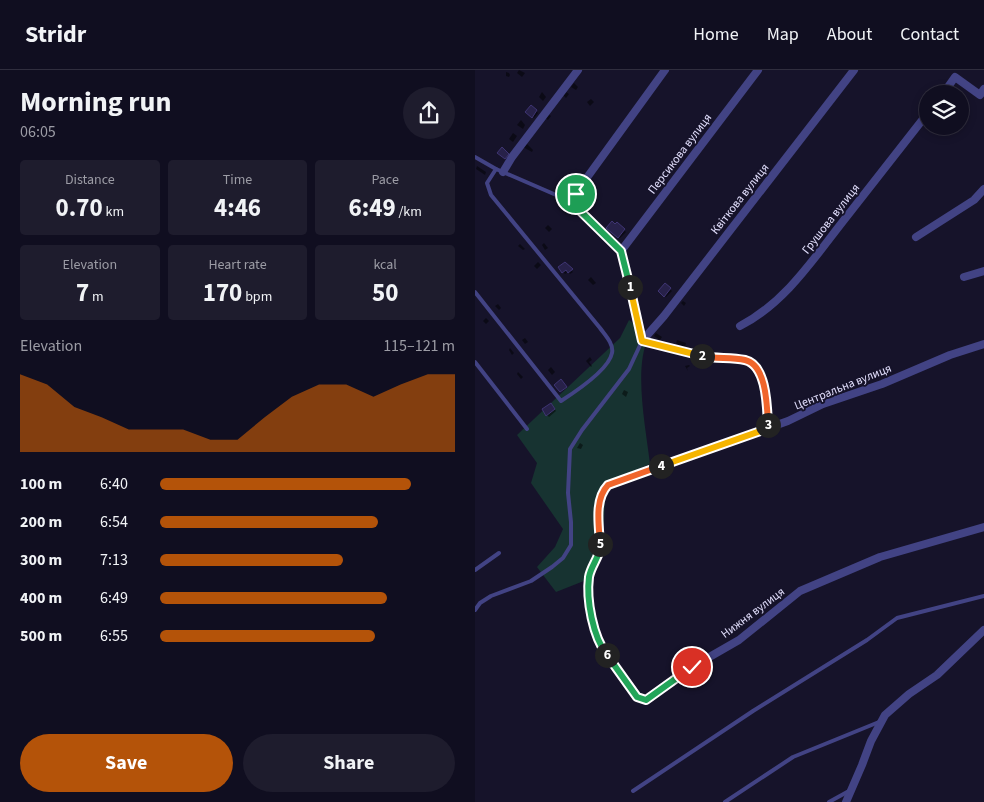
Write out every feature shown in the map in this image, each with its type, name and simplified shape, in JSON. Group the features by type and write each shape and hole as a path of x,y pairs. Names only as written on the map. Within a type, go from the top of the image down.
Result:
{"street":[{"path":"499,170 512,157 578,70"},
{"path":"570,201 665,70"},
{"name":"Персикова вулиця","path":"621,251 758,70"},
{"name":"Квіткова вулиця","path":"642,341 664,316 854,70"},
{"path":"949,85 955,77 966,85"},
{"path":"969,88 979,95 984,89"},
{"name":"Грушова вулиця","path":"741,326 771,307 803,272 919,124"},
{"path":"916,237 974,200 984,189"},
{"path":"963,277 984,270"},
{"name":"Центральна вулиця","path":"625,479 788,421 823,404 882,384 951,355 984,344"},
{"name":"Нижня вулиця","path":"625,479 608,485 600,502 601,548 589,575 589,600 593,621 602,649 637,697 646,700 692,667 739,640 800,591 880,557 984,527"},
{"path":"845,802 881,721 893,706 937,675 984,630"}],"lane":[{"path":"475,157 499,170 570,201 621,251 642,341 629,369 582,430 570,449 568,493 571,544 563,558 531,581 491,596 476,607"},
{"path":"475,292 561,401 579,390 603,368 612,353 611,343 600,328 491,194 487,183 499,170"},
{"path":"642,341 711,358 752,362 760,372 765,393 769,428"},
{"path":"475,362 527,429"},
{"path":"475,570 499,553"},
{"path":"633,791 753,711 867,640 897,618 984,596"},
{"path":"725,802 793,757 881,721"},
{"path":"829,802 850,790"}],"green space":[{"path":"629,320 649,336 644,349 641,381 650,464 612,480 605,498 603,549 594,577 556,592 537,567 555,547 563,529 531,483 537,463 517,435 620,338"}],"building":[{"path":"531,105 537,110 532,118 525,112"},
{"path":"502,147 509,154 505,159 497,153"},
{"path":"612,221 615,224 617,222 625,229 618,238 606,228"},
{"path":"565,262 573,269 568,273 566,270 562,273 558,267"},
{"path":"665,283 671,288 664,297 658,291"},
{"path":"561,379 567,387 560,392 554,385"},
{"path":"551,403 555,409 546,416 542,409"}],"route":[{"path":"576,194 570,201 621,251 642,341 711,358 745,360 752,362 760,372 765,393 769,428 608,485 600,502 601,548 589,575 589,600 593,621 602,649 637,697 646,700 692,667"}]}
